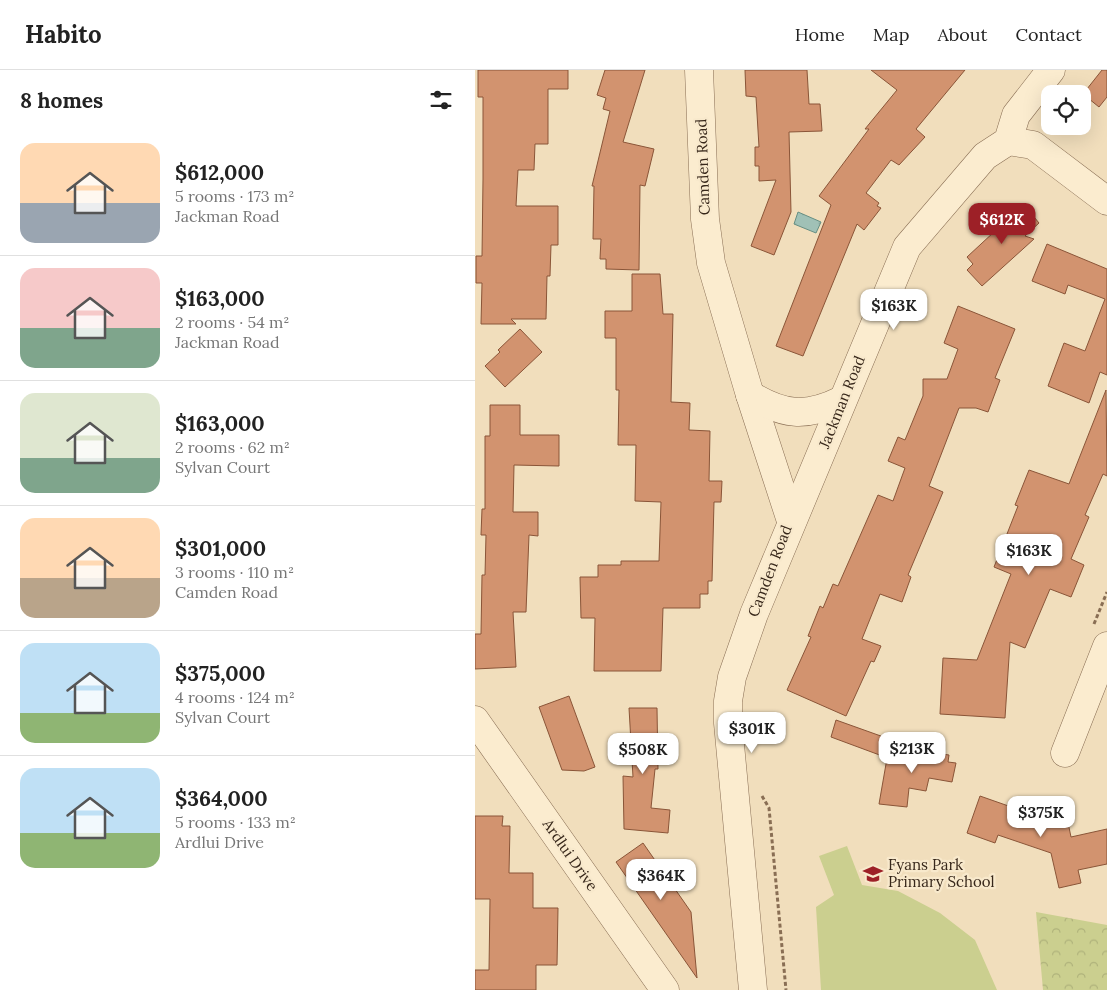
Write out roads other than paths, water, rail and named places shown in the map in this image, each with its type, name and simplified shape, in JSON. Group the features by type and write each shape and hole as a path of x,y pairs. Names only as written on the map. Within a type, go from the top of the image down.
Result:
{"street":[{"name":"Camden Road","path":"699,70 708,249 750,395 791,522 739,653 728,701 728,723 753,990"},
{"path":"1051,70 1016,115 1009,141 1033,145 1107,201"},
{"name":"Jackman Road","path":"791,522 907,247 985,156 1009,141"},
{"path":"750,395 775,408 797,413 815,411 842,400"},
{"path":"1065,753 1107,646"},
{"name":"Ardlui Drive","path":"480,734 665,990"}],"water":[{"path":"798,212 821,222 816,233 794,224"}],"place":[{"name":"Fyans Park Primary School","path":"873,874"}]}
